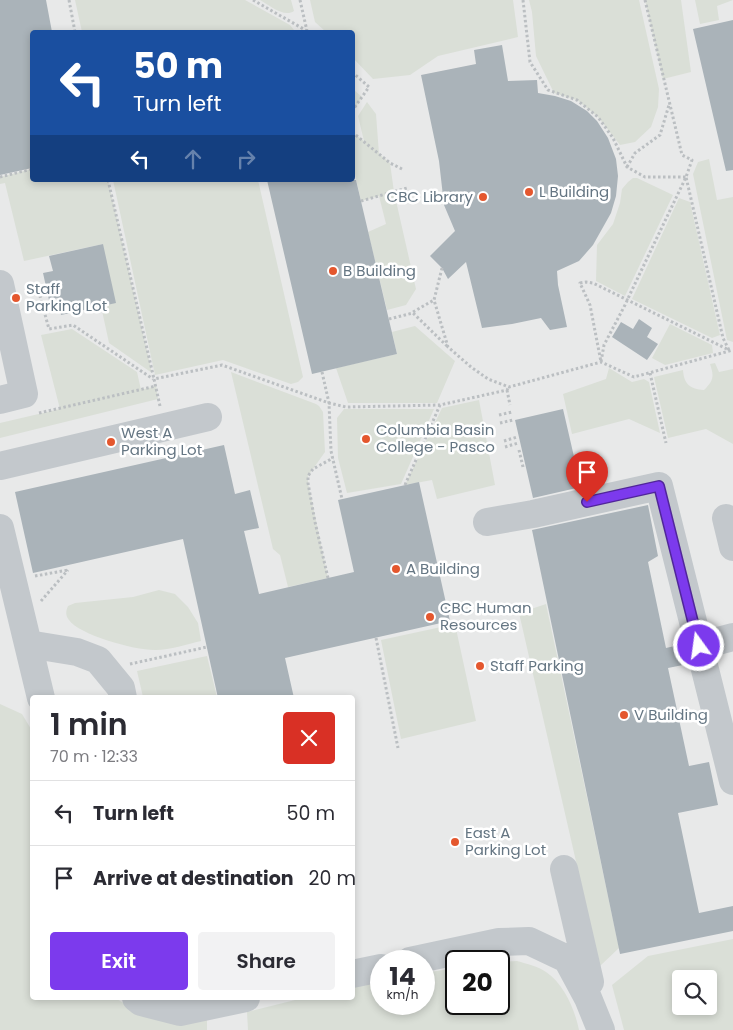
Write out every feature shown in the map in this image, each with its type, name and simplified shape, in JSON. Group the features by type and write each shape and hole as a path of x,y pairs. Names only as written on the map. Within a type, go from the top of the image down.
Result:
{"lane":[{"path":"0,284 24,394 0,400"},
{"path":"0,466 208,417"},
{"path":"487,522 533,514 659,486 733,781"},
{"path":"726,518 733,547"},
{"path":"0,528 40,695"},
{"path":"699,646 733,637"},
{"path":"28,644 77,652 98,660 122,688 123,695"},
{"path":"564,870 601,1030"},
{"path":"435,956 499,942 530,941 567,959 588,998 601,1030"},
{"path":"355,973 370,970"},
{"path":"138,1000 180,1012 237,1000"}],"path":[{"path":"68,0 76,30"},
{"path":"252,0 304,30"},
{"path":"300,0 307,30"},
{"path":"523,0 530,62 548,90 577,100 598,117 612,138 627,167 645,177 686,177"},
{"path":"601,362 604,345 686,177 692,160 682,155 645,0"},
{"path":"355,75 368,87 355,106"},
{"path":"627,167 635,153 660,135 669,104"},
{"path":"355,134 402,169"},
{"path":"0,177 30,170"},
{"path":"686,177 723,338 731,350"},
{"path":"108,182 158,398"},
{"path":"361,201 408,188"},
{"path":"442,268 434,300 448,347"},
{"path":"601,362 590,305 580,283 592,283 731,350"},
{"path":"46,287 38,289 49,329 73,325 154,379 222,365 329,403 346,407 440,405 601,362 634,377 731,350"},
{"path":"389,319 413,312 434,300"},
{"path":"413,312 470,367 488,379 508,388"},
{"path":"322,372 329,403 331,451 342,499"},
{"path":"650,373 666,443"},
{"path":"34,415 156,386"},
{"path":"508,388 510,405"},
{"path":"406,485 440,405"},
{"path":"499,415 512,412"},
{"path":"500,423 513,420"},
{"path":"504,441 517,437"},
{"path":"505,447 518,443"},
{"path":"519,450 523,466"},
{"path":"328,578 315,522 308,476 313,469 333,458"},
{"path":"29,577 68,570 36,607"},
{"path":"376,638 398,748"},
{"path":"130,664 207,647"}],"shaded area":[{"name":"Columbia Basin College - Pasco","path":"0,0 733,0 733,1030 0,1030"},
{"path":"75,0 245,0 290,25 294,30 82,30"},
{"path":"260,0 291,0 294,11 290,13 281,12"},
{"path":"310,0 513,0 518,37 438,56 410,75 373,79 355,60 355,30 324,30 315,22"},
{"path":"529,0 639,0 659,89 658,107 651,127 635,142 620,145 598,117 577,100 554,93 536,56"},
{"path":"645,0 681,0 691,72 663,79"},
{"path":"695,0 733,0 717,6 719,20 700,24"},
{"path":"355,91 362,97 355,108"},
{"path":"367,102 376,114 379,154 390,163 394,192 416,289 406,305 387,310 368,232 386,224 379,196 361,201 355,174 355,134 364,141 358,116"},
{"path":"709,159 717,200 733,197 733,342 727,340 693,174 698,162"},
{"path":"30,170 30,182 108,182 152,373 109,343 101,306 103,244 24,261 5,183 0,184 0,177"},
{"path":"633,178 637,178 673,195 625,296 596,281 597,245 613,224 620,203 622,189"},
{"path":"113,182 258,182 303,377 298,382 291,384 223,360 155,375"},
{"path":"679,198 690,202 720,335 712,338 632,299"},
{"path":"670,324 712,345 713,353 665,365 652,358"},
{"path":"415,326 455,361 437,403 348,403 336,368 397,354 392,332"},
{"path":"72,329 137,372 141,390 156,386 158,399 0,438 0,423 60,409 41,335"},
{"path":"715,363 719,372 733,369 733,444 706,429 668,438 654,377 683,370 686,382 691,387 704,390 712,378 710,364"},
{"path":"609,368 632,382 644,379 649,382 660,433 629,419 572,434 563,394 606,379"},
{"path":"231,372 316,404 323,412 325,452 308,476 308,483 328,578 288,587 280,555 273,549"},
{"path":"479,400 495,485 437,499 432,480 405,485 442,408"},
{"path":"344,409 434,409 401,484 347,493 338,458 337,418"},
{"path":"159,590 175,594 188,607 198,623 201,641 161,650 136,648 109,641 84,631 75,626 66,615 68,606 75,603 133,597"},
{"path":"546,604 619,948 600,966 519,613"},
{"path":"455,624 476,721 401,739 381,640"},
{"path":"207,656 217,695 143,695 137,671"},
{"path":"0,704 22,714 30,727 30,1000 118,1000 139,1012 207,1019 207,1030 0,1030"},
{"path":"733,939 733,1030 624,1030 612,985 648,956"},
{"path":"510,961 517,961 532,965 543,970 558,983 572,1006 579,1030 248,1030 247,1012 295,1000 355,1000 355,985 370,982 370,1015 435,1015 435,971 445,970 445,1015 510,1015"}],"building":[{"path":"0,0 46,0 52,30 30,30 30,168 0,175"},
{"path":"733,20 733,170 726,171 693,29"},
{"name":"L Building","path":"502,45 508,81 537,80 538,93 571,101 587,111 597,121 608,138 616,159 618,176 616,196 611,213 593,245 579,261 557,271 567,327 550,330 541,318 482,328 466,262 448,279 442,268 430,256 455,231 444,205 439,161 421,75 476,64 474,50"},
{"name":"B Building","path":"356,180 397,354 312,374 267,182 355,182"},
{"path":"103,244 116,303 61,315 58,298 49,300 43,273 53,271 49,256"},
{"path":"639,319 652,328 647,337 658,344 647,360 612,337 621,322 633,329"},
{"path":"563,409 581,487 533,498 515,420"},
{"name":"A Building","path":"224,445 235,494 250,490 259,528 244,531 259,594 354,572 338,500 419,482 450,621 285,658 293,695 217,695 183,539 33,573 15,492"},
{"name":"V Building","path":"648,505 658,556 648,562 666,648 683,644 688,664 668,668 689,766 709,762 718,805 678,813 699,913 733,906 733,931 620,954 532,530"}],"place":[{"name":"L Building","path":"529,192"},
{"name":"CBC Library","path":"483,197"},
{"name":"B Building","path":"333,271"},
{"name":"Staff Parking Lot","path":"16,298"},
{"name":"Columbia Basin College - Pasco","path":"366,439"},
{"name":"West A Parking Lot","path":"111,442"},
{"name":"A Building","path":"396,569"},
{"name":"CBC Human Resources","path":"430,617"},
{"name":"Staff Parking","path":"480,666"},
{"name":"V Building","path":"624,715"},
{"name":"East A Parking Lot","path":"455,842"}],"route":[{"path":"587,502 659,486 699,646"}]}
